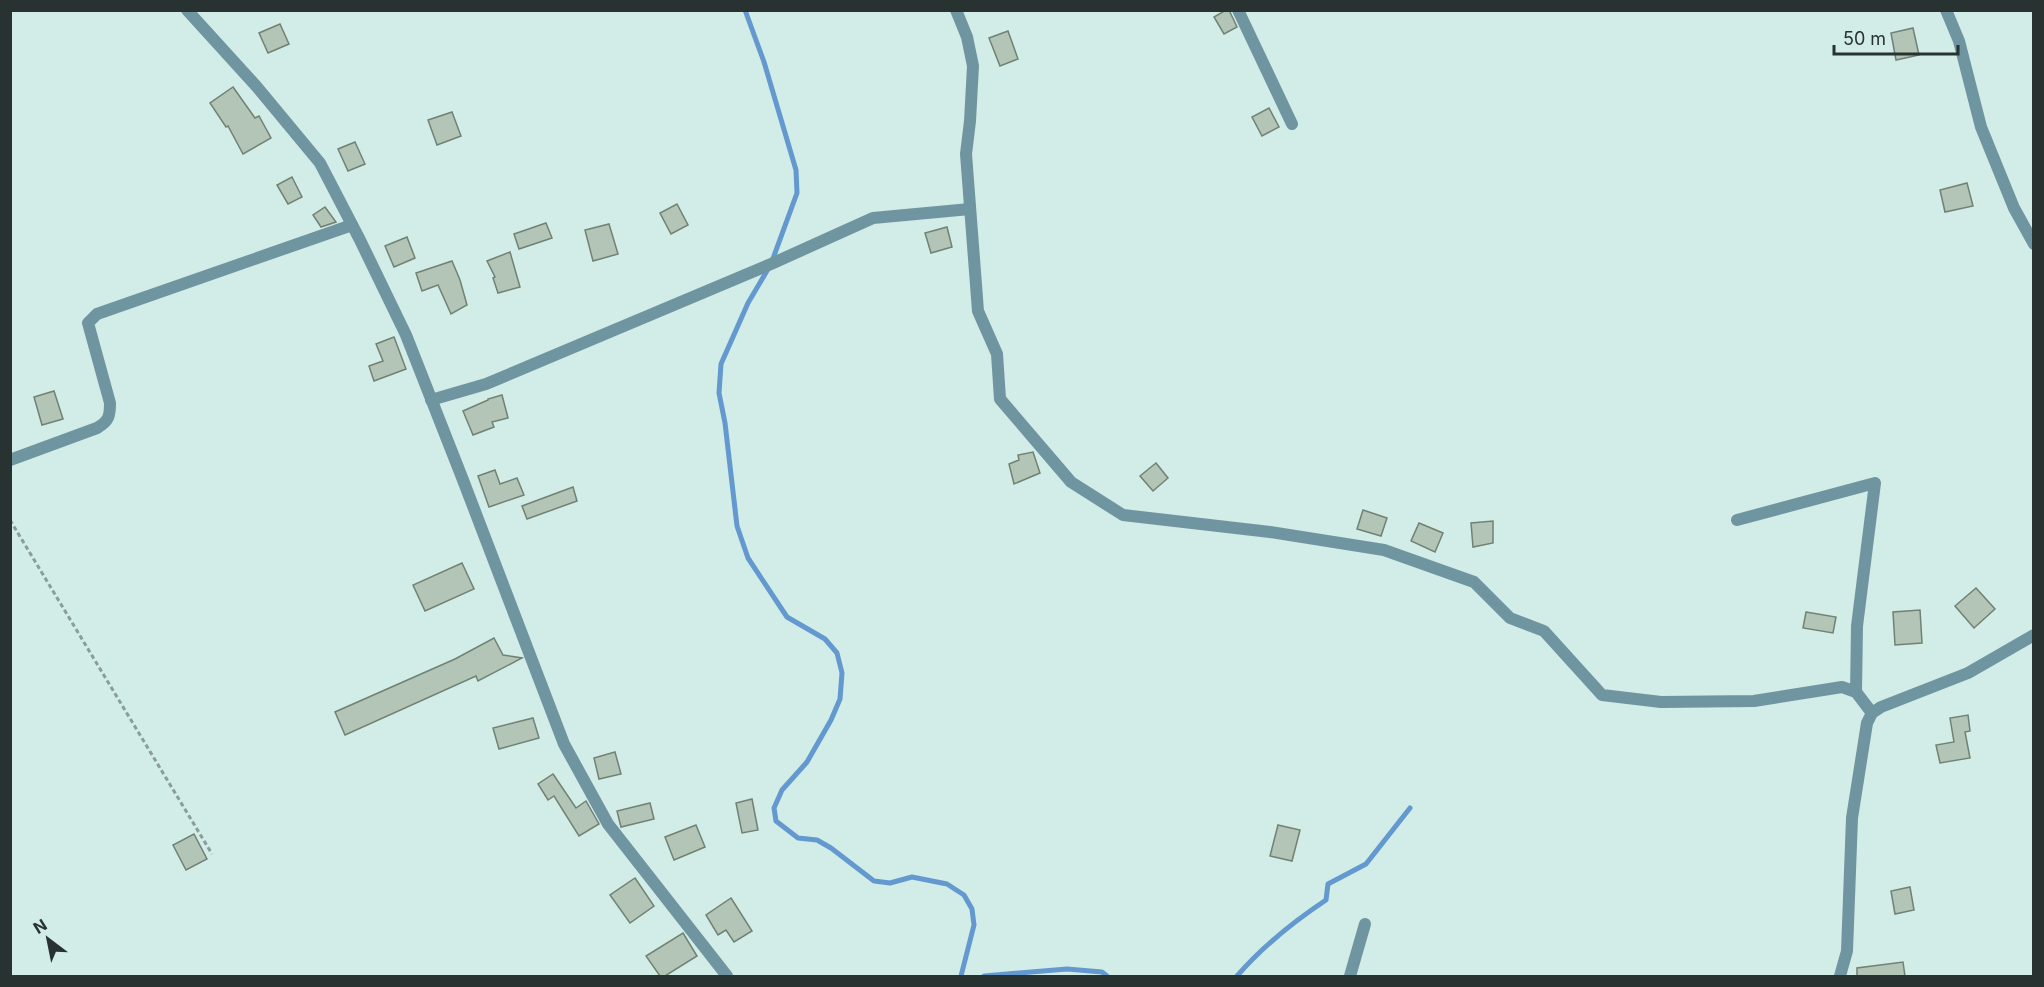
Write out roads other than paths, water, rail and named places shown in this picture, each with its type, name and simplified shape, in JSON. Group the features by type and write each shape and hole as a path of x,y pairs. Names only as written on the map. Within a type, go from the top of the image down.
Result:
{"street":[{"path":"187,10 257,87 320,163 406,334 564,744 608,824 727,976"},
{"path":"956,10 967,37 973,66 966,153 978,311 997,354 1000,399 1071,482 1123,515 1270,532 1384,550 1474,582 1510,618 1544,631 1602,695 1661,702 1754,701 1842,687 1856,692 1872,713"},
{"path":"1238,10 1292,124"},
{"path":"1946,10 1959,41 1980,127 2014,208 2034,244"},
{"path":"432,400 496,379 873,219 970,208"},
{"path":"10,460 107,423 110,403 88,323 97,314 352,225"},
{"path":"1737,520 1875,483 1857,626 1856,692"},
{"path":"1840,976 1847,951 1852,818 1867,723 1872,713 1881,707 1968,673 2034,635"},
{"path":"1350,976 1365,924"}],"waterway":[{"path":"745,10 764,62 796,170 797,193 771,264 748,303 721,364 719,393 725,423 737,526 748,558 787,617 825,639 837,653 842,673 840,699 831,720 807,762 782,790 774,808 776,821 798,838 817,840 831,848 874,881 890,883 912,877 947,884 964,895 972,909 974,925 961,976"},
{"path":"1237,976 1279,935 1326,900 1328,884 1366,864 1410,808"},
{"path":"984,976 1067,969 1102,972 1107,976"}]}
